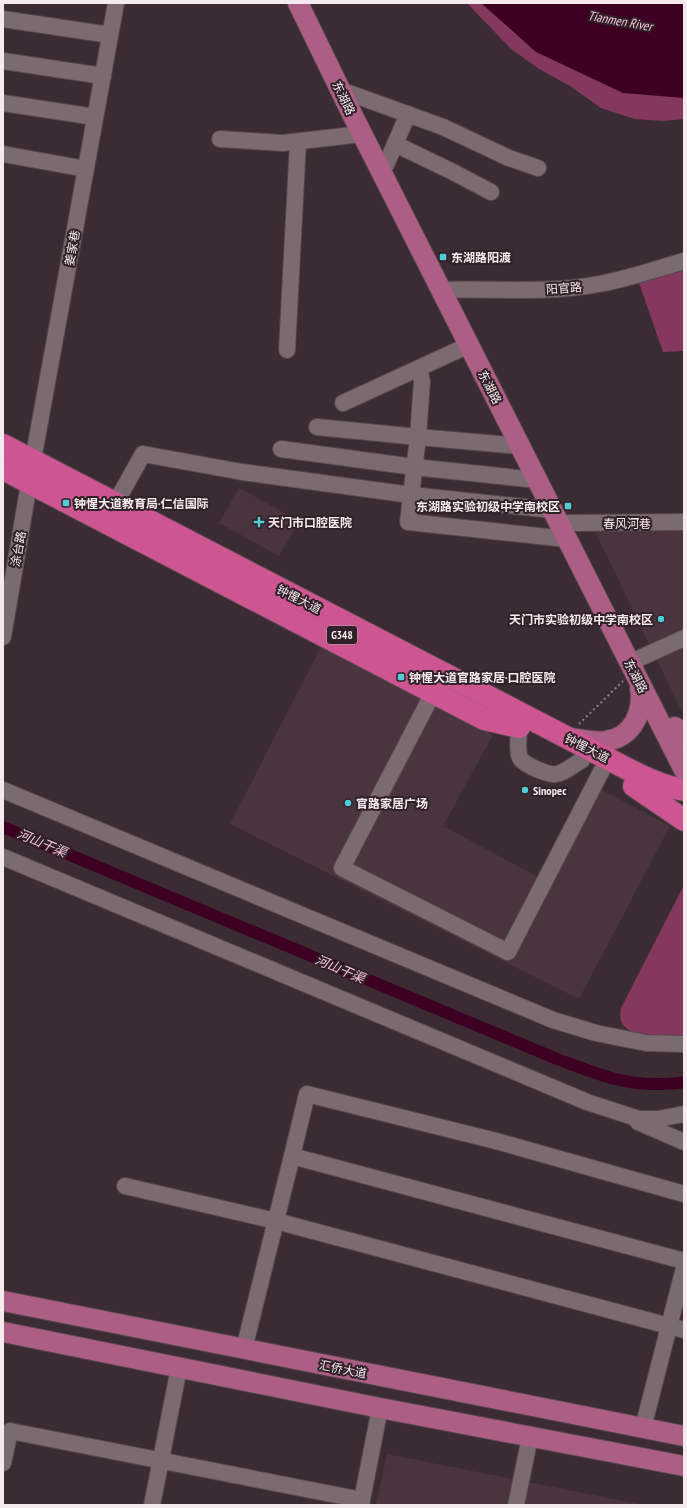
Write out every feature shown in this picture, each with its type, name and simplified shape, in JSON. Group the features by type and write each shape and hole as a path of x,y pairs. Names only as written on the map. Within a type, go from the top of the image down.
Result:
{"highway":[{"path":"3,434 32,466 433,693 484,719 519,727"},
{"name":"钟惺大道","path":"3,445 32,466 519,727 634,786 662,798 684,802"},
{"name":"钟惺大道","path":"3,458 32,466 350,620 565,737 652,781 665,786 684,790"},
{"path":"3,469 32,466 120,495 350,620"},
{"path":"634,786 684,820"}],"main road":[{"name":"东湖路","path":"298,3 362,134 445,290 568,531 684,770"},
{"name":"东湖路","path":"306,3 386,164 469,345 552,510 568,531"},
{"name":"东湖路","path":"635,669 680,731 684,746"},
{"path":"565,737 597,742 616,739 624,734 635,722 639,714 641,704 635,669"},
{"name":"汇侨大道","path":"3,1301 684,1436"},
{"path":"3,1332 380,1408 684,1466"}],"street":[{"name":"姜家巷","path":"32,466 116,3"},
{"path":"3,19 110,35"},
{"path":"3,61 103,76"},
{"path":"350,93 443,127 509,158 538,168"},
{"path":"3,102 95,117"},
{"path":"386,164 408,114"},
{"path":"220,139 282,143 362,134"},
{"path":"287,350 298,142"},
{"path":"395,144 491,192"},
{"path":"3,154 86,169"},
{"name":"阳官路","path":"445,290 545,289 592,285 625,278 684,261"},
{"path":"343,403 469,345"},
{"path":"411,495 418,437 422,381 418,368"},
{"path":"317,427 520,446"},
{"path":"281,450 414,467 537,480"},
{"path":"120,495 143,454 242,472 411,495 552,510"},
{"name":"涂台路","path":"3,638 32,466"},
{"name":"春风河巷","path":"411,495 408,522 568,531 684,522"},
{"path":"635,669 684,638"},
{"path":"433,693 342,868 508,952 602,770"},
{"path":"519,727 519,755 522,761 528,765 553,776 560,774 582,760"},
{"path":"3,790 553,1020 596,1033 646,1043 684,1044"},
{"path":"3,857 587,1102 639,1120 658,1119 684,1114"},
{"path":"244,1349 307,1094 496,1141 684,1194"},
{"path":"620,1114 684,1142"},
{"path":"292,1156 684,1261"},
{"path":"125,1186 276,1222 677,1328"},
{"path":"643,1428 677,1328 684,1268"},
{"path":"152,1505 179,1368"},
{"path":"3,1463 10,1431 161,1460 362,1502 380,1408"},
{"path":"516,1505 530,1437"}],"path":[{"path":"565,737 635,669"}],"shaded area":[{"path":"467,3 684,3 684,119 663,121 635,119 601,108 570,86 539,69 510,48"},
{"path":"684,269 684,351 663,352 639,283"},
{"name":"天门市口腔医院","path":"239,488 299,521 279,556 219,523"},
{"name":"天门市实验初级中学南校区","path":"592,525 684,525 684,714 682,712"},
{"name":"官路家居广场","path":"322,645 493,735 443,826 538,877 587,782 670,826 579,999 230,824"},
{"path":"684,885 684,1038 652,1036 635,1033 622,1024 620,1018 621,1008"},
{"path":"387,1454 643,1505 376,1505"}],"water":[{"name":"Tianmen River","path":"481,3 684,3 684,98 623,93 536,52"}],"waterway":[{"name":"河山干渠","path":"3,827 582,1069 619,1080 645,1084 675,1084 684,1082"}],"place":[{"name":"东湖路阳渡","path":"443,257"},
{"name":"钟惺大道教育局·仁信国际","path":"66,503"},
{"name":"东湖路实验初级中学南校区","path":"568,506"},
{"name":"天门市口腔医院","path":"259,522"},
{"name":"天门市实验初级中学南校区","path":"661,619"},
{"name":"钟惺大道官路家居·口腔医院","path":"401,677"},
{"name":"Sinopec","path":"525,790"},
{"name":"官路家居广场","path":"348,803"}]}
